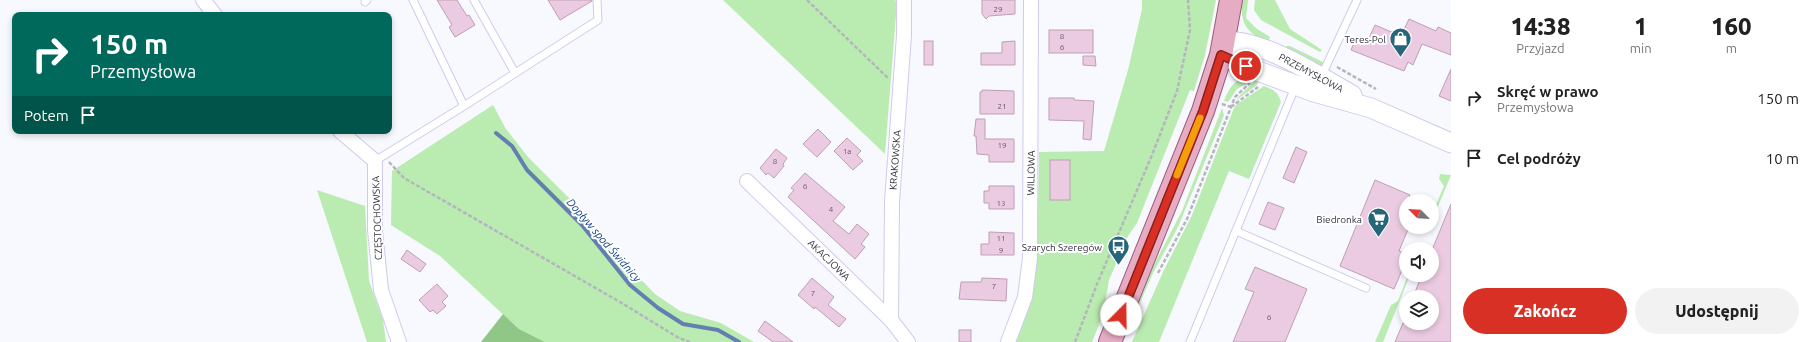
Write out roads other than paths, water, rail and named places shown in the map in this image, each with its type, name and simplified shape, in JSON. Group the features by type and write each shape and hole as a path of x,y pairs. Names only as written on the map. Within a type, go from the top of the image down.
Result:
{"main road":[{"path":"1115,337 1203,111 1223,48 1231,0"},
{"name":"PRZEMYSŁOWA","path":"1223,48 1300,77 1451,143"}],"street":[{"path":"203,0 213,12"},
{"name":"KRAKOWSKA","path":"891,320 892,202 904,0"},
{"name":"WILLOWA","path":"1008,342 1025,297 1030,258 1031,0"},
{"name":"CZĘSTOCHOWSKA","path":"344,134 379,159 375,230 381,290 399,342"},
{"name":"AKACJOWA","path":"747,181 891,320 908,342"}],"lane":[{"path":"413,0 464,106"},
{"path":"474,0 515,73"},
{"path":"379,159 598,20 597,0"},
{"path":"1317,85 1357,0"},
{"path":"1190,342 1300,77"},
{"path":"1236,231 1366,288"}],"waterway":[{"name":"Dopływ spod Świdnicy","path":"496,133 512,146 527,170 582,225 630,285 658,308 683,324 718,330 739,342"}],"place":[{"name":"Teres-Pol","path":"1401,58"},
{"name":"Biedronka","path":"1378,238"},
{"name":"Szarych Szeregów","path":"1118,266"}]}
